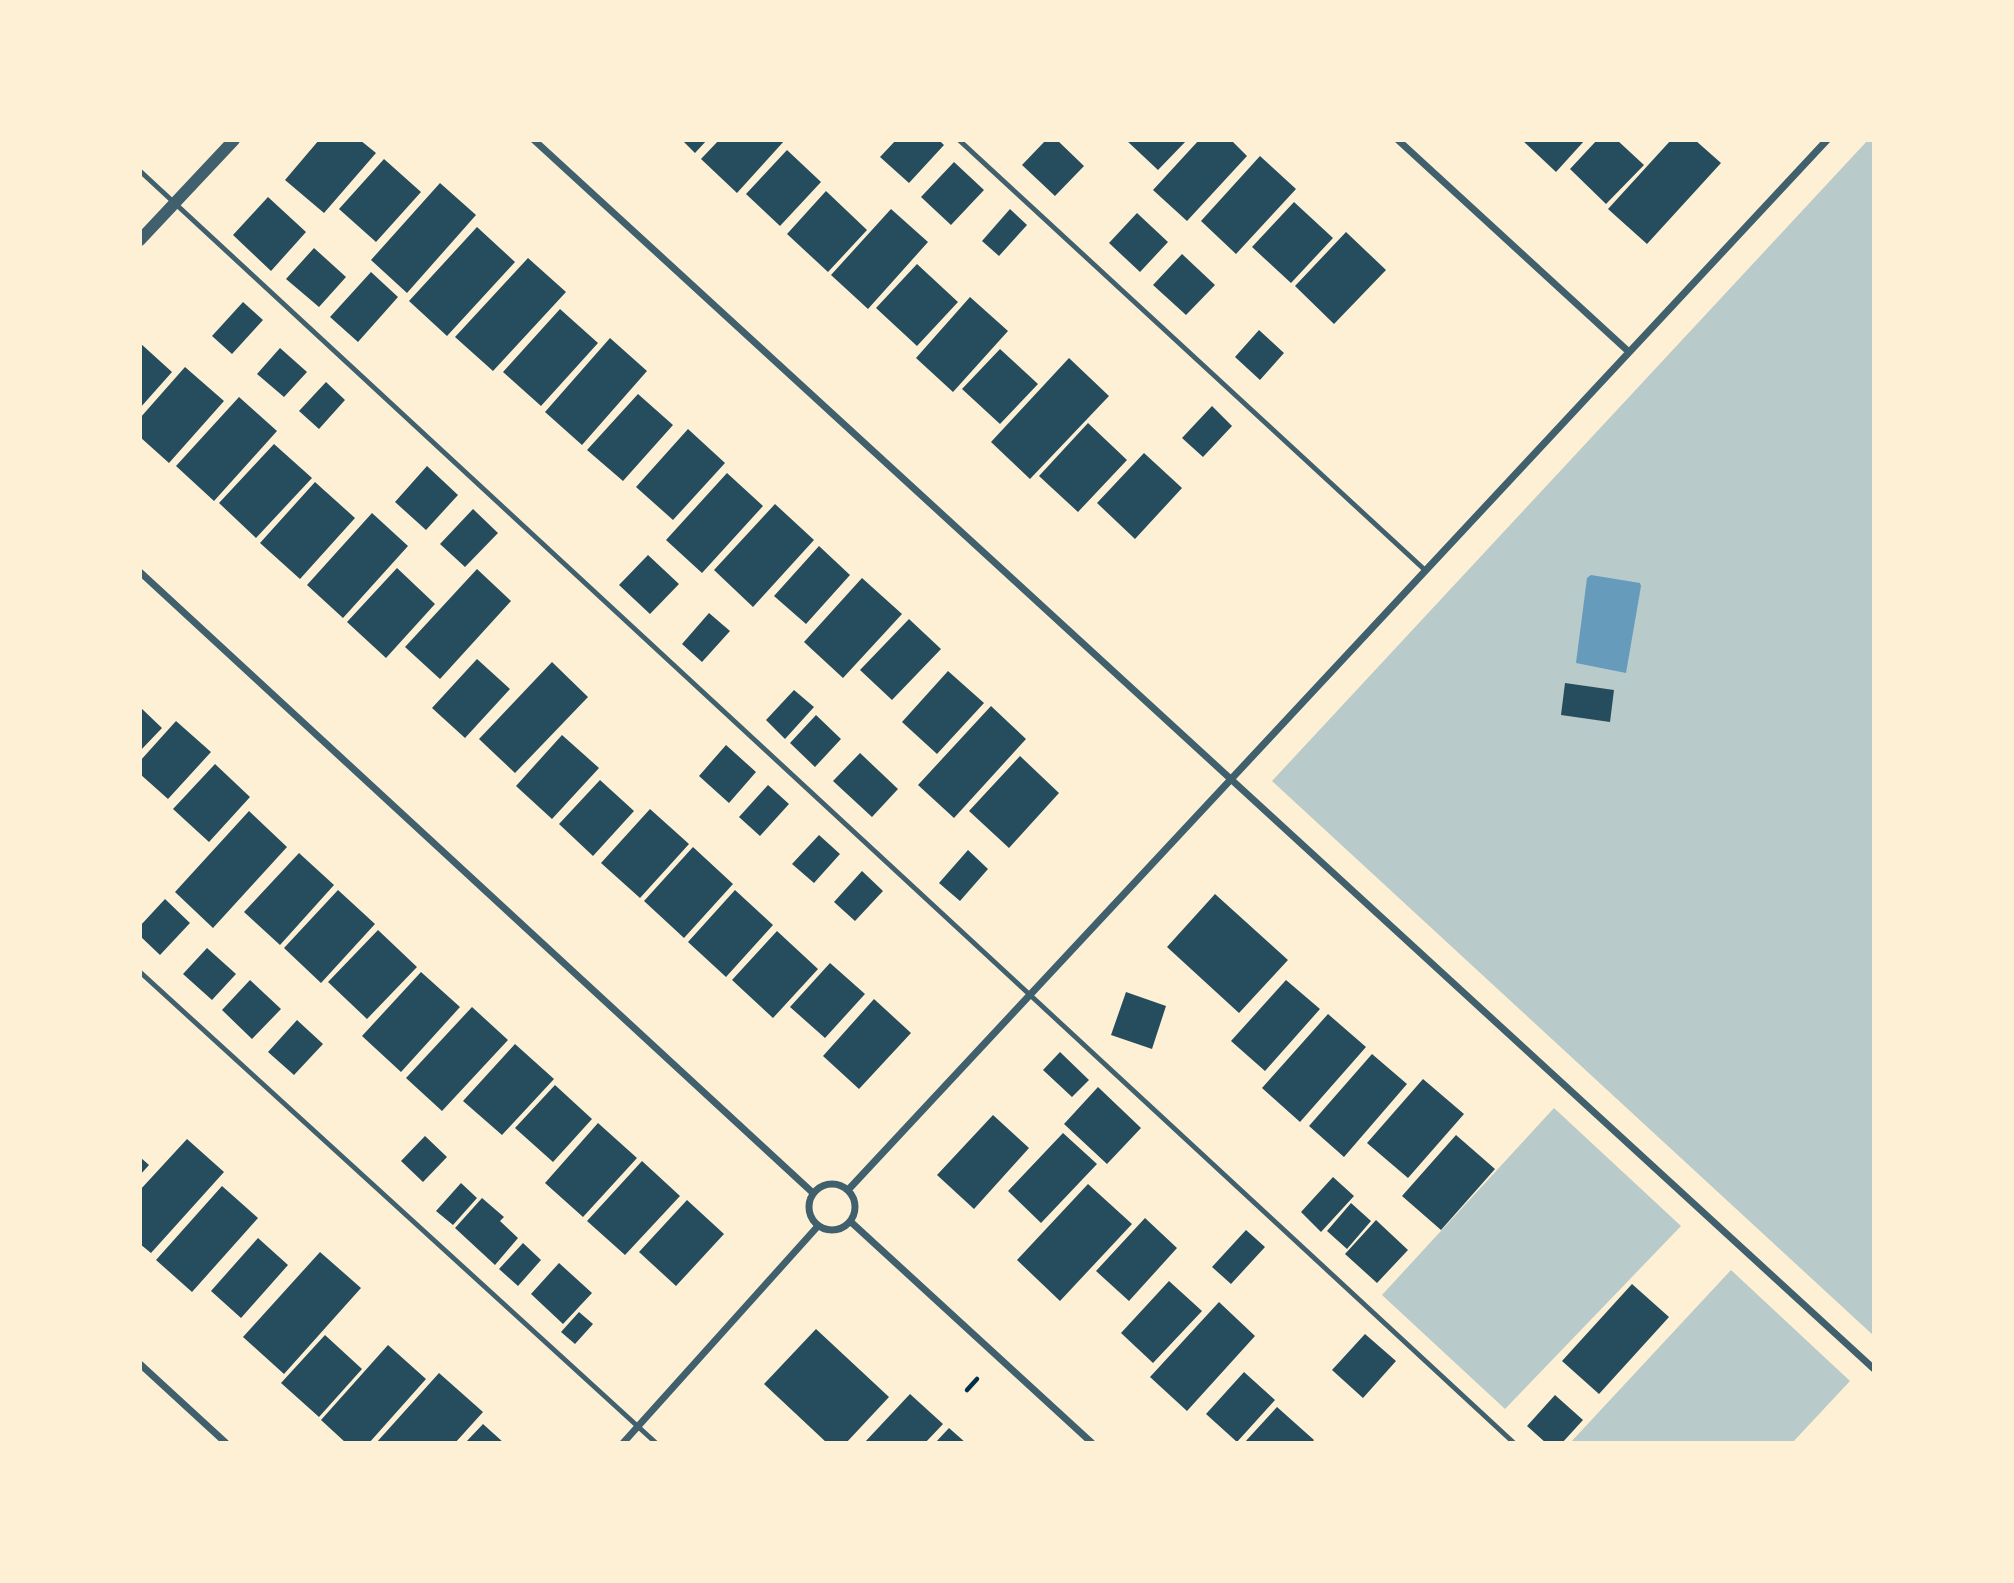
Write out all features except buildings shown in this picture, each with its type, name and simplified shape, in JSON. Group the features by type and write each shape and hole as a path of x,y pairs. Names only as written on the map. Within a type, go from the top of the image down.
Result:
{"street":[{"path":"140,240 234,140"},
{"path":"534,140 1874,1369"},
{"path":"1398,140 1629,352"},
{"path":"848,1190 1827,140"},
{"path":"140,572 813,1193"},
{"path":"813,1193 833,1184 848,1190 855,1207 851,1222 839,1230 818,1226"},
{"path":"813,1193 809,1208 818,1226"},
{"path":"851,1222 1091,1443"},
{"path":"623,1443 818,1226"},
{"path":"140,1364 226,1443"}],"lane":[{"path":"959,140 1426,571"},
{"path":"140,171 1514,1443"},
{"path":"140,972 656,1443"}],"path":[{"path":"967,1390 976,1379"}],"shaded area":[{"path":"1868,140 1874,140 1874,1336 1272,781"},
{"path":"1554,1108 1681,1226 1505,1409 1382,1295"},
{"path":"1731,1270 1850,1381 1792,1443 1570,1443"}],"water":[{"path":"1591,575 1640,583 1626,673 1576,663 1587,578"}]}
